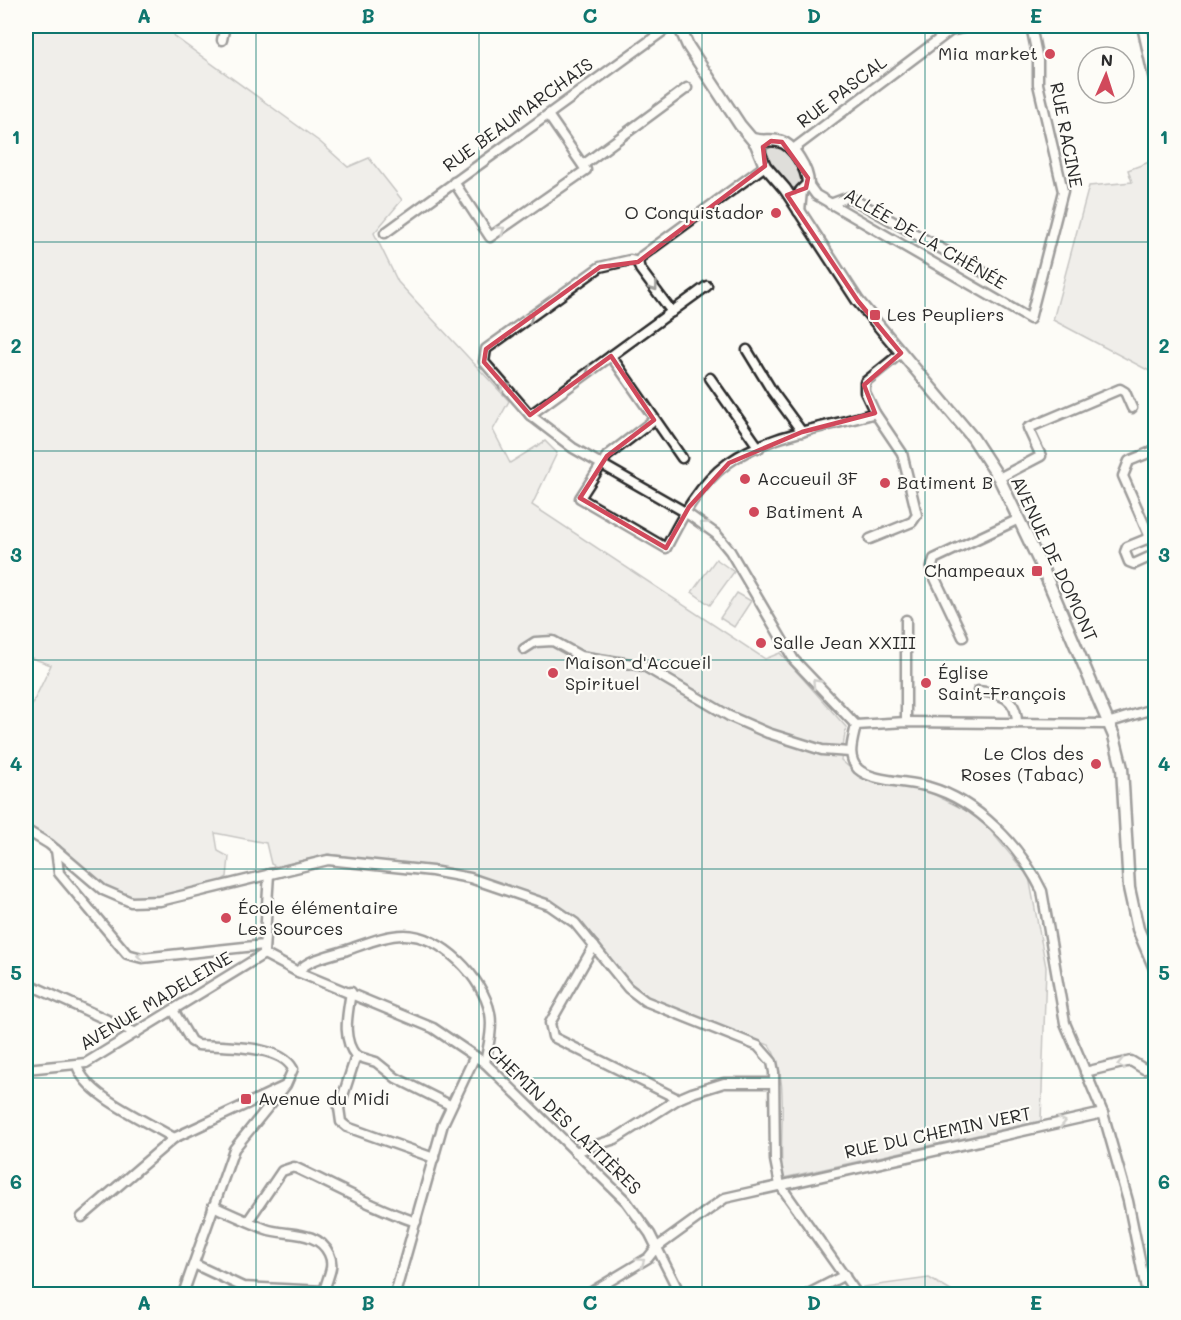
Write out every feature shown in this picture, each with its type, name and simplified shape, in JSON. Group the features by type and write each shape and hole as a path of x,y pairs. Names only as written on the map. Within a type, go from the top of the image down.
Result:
{"main road":[{"path":"679,26 686,41 740,125 753,139 765,166"},
{"path":"753,139 782,142 792,150 805,170 806,190 798,201 800,214"},
{"path":"761,154 763,147 769,141"},
{"name":"AVENUE DE DOMONT","path":"765,166 785,189 858,301 974,438 999,478 1019,519 1109,723 1122,768 1131,899 1143,945 1155,971"},
{"path":"785,189 793,193 806,190"}],"street":[{"path":"222,40 225,26"},
{"path":"669,26 686,41"},
{"name":"RUE BEAUMARCHAIS","path":"385,233 669,26"},
{"name":"RUE PASCAL","path":"792,150 950,31 972,26"},
{"name":"RUE RACINE","path":"1030,319 1063,190 1038,84 1038,60 1031,26"},
{"path":"1142,26 1155,89"},
{"path":"583,165 687,88"},
{"path":"454,182 490,237 586,170 549,115"},
{"path":"672,312 640,269 638,262 642,256 765,166"},
{"name":"ALLÉE DE LA CHÊNÉE","path":"806,190 1030,319"},
{"path":"830,204 849,197 983,272"},
{"path":"638,262 630,260 600,267 486,349 484,362 530,415 573,448 685,512 716,534 794,660 856,726"},
{"path":"530,415 707,286"},
{"path":"747,350 772,391 802,432"},
{"path":"870,539 912,522 918,515 902,453 875,413 865,392 865,382 871,375 901,353"},
{"path":"611,356 682,458"},
{"path":"710,378 759,448"},
{"path":"999,478 1041,456 1028,428 1120,389 1125,392 1132,408"},
{"path":"654,420 600,464 580,498 666,548 685,512 706,484 729,463 759,448 802,432 875,413"},
{"path":"1149,538 1127,548 1125,552 1129,562 1134,564 1155,553 1149,538 1123,476 1129,461 1155,450"},
{"path":"963,637 931,570 934,559 1019,519"},
{"path":"906,620 906,722"},
{"path":"524,648 535,642 553,641 580,656 644,666 729,716 768,733 822,750 850,752"},
{"path":"978,691 994,692 1014,702 1017,723"},
{"path":"856,726 906,722 1109,723 1155,708"},
{"path":"856,726 850,752 852,760 864,773 930,787 969,805 995,828 1034,875 1041,891 1065,1023 1104,1113 1128,1201 1147,1294"},
{"path":"26,830 56,850 103,890 131,902 160,901 328,860 343,860 470,878 549,905 575,922 628,988 645,1001 758,1046 772,1062 775,1160 780,1185 857,1294"},
{"path":"56,850 59,873 127,954 142,958 264,950 269,874"},
{"path":"298,972 302,966 325,957 394,936 420,937 443,949 484,993 491,1015 485,1063"},
{"path":"594,946 550,1023 553,1037 678,1099"},
{"name":"CHEMIN DES LAITIÈRES","path":"264,950 298,972 351,992 433,1028 485,1063 626,1201 650,1234 680,1294"},
{"name":"AVENUE MADELEINE","path":"26,1069 87,1063 264,950"},
{"path":"26,983 136,1033"},
{"path":"351,992 346,1031 350,1048 356,1056 376,1062 396,1078 450,1105"},
{"path":"173,1010 191,1041 198,1045 270,1052 289,1060 293,1069 286,1085 234,1149 183,1294"},
{"path":"356,1056 338,1116 347,1127 435,1158"},
{"path":"395,1294 450,1105 475,1056"},
{"path":"1086,1072 1131,1061 1144,1069 1155,1066"},
{"path":"77,1065 80,1077 108,1098 174,1138"},
{"path":"575,1152 615,1139 678,1099 724,1083 774,1083"},
{"path":"82,1218 174,1138 286,1085"},
{"name":"RUE DU CHEMIN VERT","path":"588,1294 648,1258 656,1248 725,1198 1104,1113"},
{"path":"248,1221 282,1172 294,1167 370,1202 384,1212 416,1222"},
{"path":"195,1264 243,1287 324,1293 332,1267 328,1252 316,1242 298,1232 268,1230 213,1206"},
{"path":"808,1294 845,1275"}],"highlighted area":[{"path":"771,141 782,142 808,178 806,188 787,195 858,301 901,353 864,385 875,413 802,432 729,463 689,507 666,548 580,498 607,456 654,420 611,356 530,415 484,362 486,349 600,267 638,262 765,166 763,147"}],"shaded area":[{"path":"26,26 171,26 175,37 320,142 348,167 369,158 402,200 374,233 398,282 509,401 493,430 510,463 545,441 557,453 532,505 765,659 780,653 846,727 841,760 857,774 929,792 979,817 1029,877 1046,967 1041,1121 783,1178 782,1091 776,1058 769,1045 645,996 631,984 581,921 550,901 461,872 328,854 277,867 271,864 266,843 215,833 218,851 229,857 227,877 216,884 158,899 115,898 29,832 27,730 31,707 51,665 26,656"},
{"path":"776,145 797,166 802,182 797,188 786,185 771,168 767,149"},
{"path":"1152,161 1156,169 1155,374 1053,320 1089,186 1132,182 1128,170"},
{"path":"716,559 734,572 710,605 692,592"},
{"path":"737,593 751,601 734,627 720,618"},
{"path":"929,1278 956,1294 866,1294 863,1287"}],"place":[{"name":"Mia market","path":"1050,54"},
{"name":"O Conquistador","path":"776,213"},
{"name":"Les Peupliers","path":"875,315"},
{"name":"Accueuil 3F","path":"745,479"},
{"name":"Batiment B","path":"885,483"},
{"name":"Batiment A","path":"754,512"},
{"name":"Champeaux","path":"1037,571"},
{"name":"Salle Jean XXIII","path":"761,643"},
{"name":"Maison d'Accueil Spirituel","path":"553,673"},
{"name":"Église Saint-François","path":"926,683"},
{"name":"Le Clos des Roses (Tabac)","path":"1096,764"},
{"name":"École élémentaire Les Sources","path":"226,918"},
{"name":"Avenue du Midi","path":"246,1099"}]}
